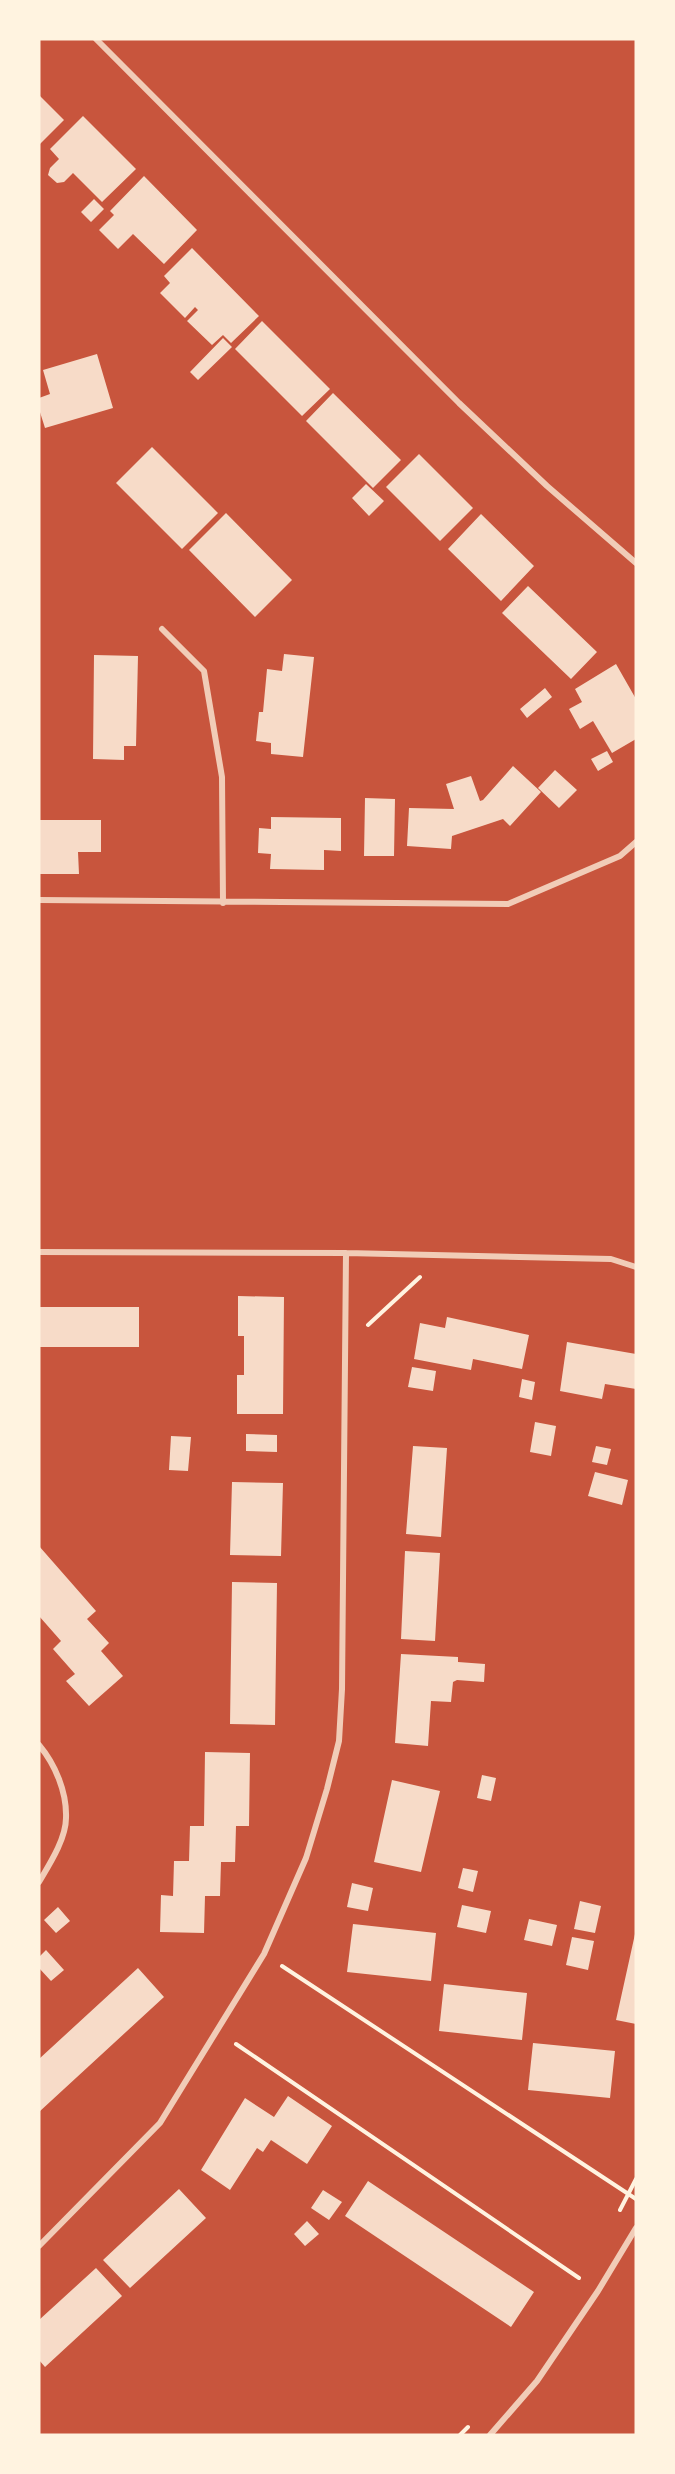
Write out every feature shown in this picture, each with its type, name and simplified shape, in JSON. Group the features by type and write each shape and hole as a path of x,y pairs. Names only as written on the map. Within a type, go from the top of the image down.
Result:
{"street":[{"path":"96,39 459,403 547,486 636,563"},
{"path":"162,629 204,671 222,777 223,903"},
{"path":"39,900 508,904 620,856 636,842"},
{"path":"39,1252 346,1253 611,1259 636,1267"},
{"path":"39,2246 160,2123 264,1954 306,1858 339,1741 342,1689 346,1253"},
{"path":"39,1745 53,1761 64,1799 66,1820 59,1843 39,1882"},
{"path":"490,2435 537,2380 598,2291 636,2228"}],"path":[{"path":"365,1328 422,1276"},
{"path":"264,1954 636,2199"},
{"path":"218,2031 598,2291"},
{"path":"629,2194 636,2179"}],"building":[{"path":"39,95 64,120 39,145"},
{"path":"83,116 136,169 102,202 73,173 64,182 57,183 48,175 50,168 59,159 50,149"},
{"path":"144,176 197,230 164,264 133,234 118,249 99,230 114,215 110,211"},
{"path":"94,199 104,209 91,222 81,212"},
{"path":"192,248 259,316 231,343 223,335 212,345 187,321 198,310 195,307 185,318 160,293 170,283 164,276"},
{"path":"262,321 330,389 302,416 235,349"},
{"path":"223,338 232,347 198,380 190,372"},
{"path":"97,354 113,408 45,428 39,409 39,398 50,394 43,370"},
{"path":"333,393 401,460 373,488 306,421"},
{"path":"152,447 218,513 182,549 116,483"},
{"path":"419,454 473,508 440,541 386,487"},
{"path":"366,484 384,501 369,516 352,498"},
{"path":"226,513 292,580 255,617 189,550"},
{"path":"481,514 534,566 501,601 448,549"},
{"path":"528,586 597,652 571,679 502,613"},
{"path":"284,654 314,657 303,757 271,754 271,743 256,741 259,712 263,712 267,669 282,671"},
{"path":"94,655 138,656 136,746 124,746 124,760 93,759"},
{"path":"616,664 636,699 636,739 612,753 593,721 580,729 569,709 582,702 575,689"},
{"path":"545,688 552,697 527,718 520,709"},
{"path":"607,751 613,762 598,771 591,759"},
{"path":"513,766 541,792 510,826 503,819 452,836 451,849 407,846 409,808 454,809 446,784 471,776 480,801 483,800"},
{"path":"555,770 577,790 559,808 538,788"},
{"path":"365,798 395,799 394,856 364,856"},
{"path":"271,817 341,818 341,851 324,850 324,870 270,869 271,854 258,853 259,828 271,829"},
{"path":"39,820 101,820 101,852 78,852 79,874 39,874"},
{"path":"238,1296 284,1297 283,1414 237,1414 237,1375 244,1375 244,1336 238,1336"},
{"path":"39,1307 139,1307 139,1347 39,1347"},
{"path":"447,1317 529,1335 522,1369 473,1359 471,1370 414,1359 420,1323 445,1328"},
{"path":"567,1342 636,1354 636,1389 605,1384 602,1399 560,1391"},
{"path":"412,1367 436,1371 433,1391 408,1387"},
{"path":"522,1379 535,1382 532,1400 519,1397"},
{"path":"535,1422 556,1426 551,1456 530,1452"},
{"path":"246,1434 277,1435 277,1452 246,1451"},
{"path":"171,1436 191,1437 188,1471 169,1470"},
{"path":"413,1446 447,1448 441,1537 406,1534"},
{"path":"596,1446 611,1449 607,1465 592,1462"},
{"path":"595,1472 628,1480 622,1505 588,1496"},
{"path":"232,1482 283,1483 281,1556 230,1555"},
{"path":"39,1546 96,1611 87,1619 109,1643 101,1651 123,1676 89,1706 66,1681 75,1674 53,1649 61,1641 39,1616"},
{"path":"405,1551 440,1553 435,1641 401,1639"},
{"path":"232,1582 277,1583 275,1725 230,1724"},
{"path":"401,1654 458,1657 458,1662 485,1664 484,1682 457,1680 453,1682 451,1702 431,1701 428,1746 395,1743"},
{"path":"205,1752 250,1753 249,1826 236,1826 235,1862 221,1862 220,1896 205,1896 204,1933 160,1932 161,1895 173,1896 174,1861 189,1861 190,1826 204,1826"},
{"path":"482,1775 496,1778 491,1801 477,1798"},
{"path":"392,1780 440,1791 421,1872 374,1862"},
{"path":"463,1868 478,1871 473,1892 458,1888"},
{"path":"352,1883 373,1888 368,1911 347,1907"},
{"path":"580,1901 601,1906 595,1933 574,1929"},
{"path":"462,1905 491,1911 486,1933 457,1927"},
{"path":"58,1907 70,1921 56,1933 44,1920"},
{"path":"529,1919 557,1925 552,1946 524,1940"},
{"path":"353,1924 436,1933 431,1981 347,1972"},
{"path":"636,1934 636,2024 616,2020"},
{"path":"572,1937 594,1941 588,1970 566,1965"},
{"path":"46,1950 64,1970 51,1981 39,1968 39,1957"},
{"path":"138,1968 164,1997 39,2112 39,2059"},
{"path":"444,1984 527,1993 522,2040 439,2031"},
{"path":"533,2043 615,2051 610,2098 528,2090"},
{"path":"288,2096 332,2126 307,2164 271,2140 263,2152 257,2148 230,2190 201,2170 245,2098 274,2117"},
{"path":"368,2181 534,2292 511,2327 345,2216"},
{"path":"179,2189 206,2218 130,2288 103,2260"},
{"path":"323,2190 342,2202 329,2220 311,2208"},
{"path":"307,2221 319,2234 305,2246 294,2234"},
{"path":"96,2268 122,2296 45,2367 39,2360 39,2320"}]}
